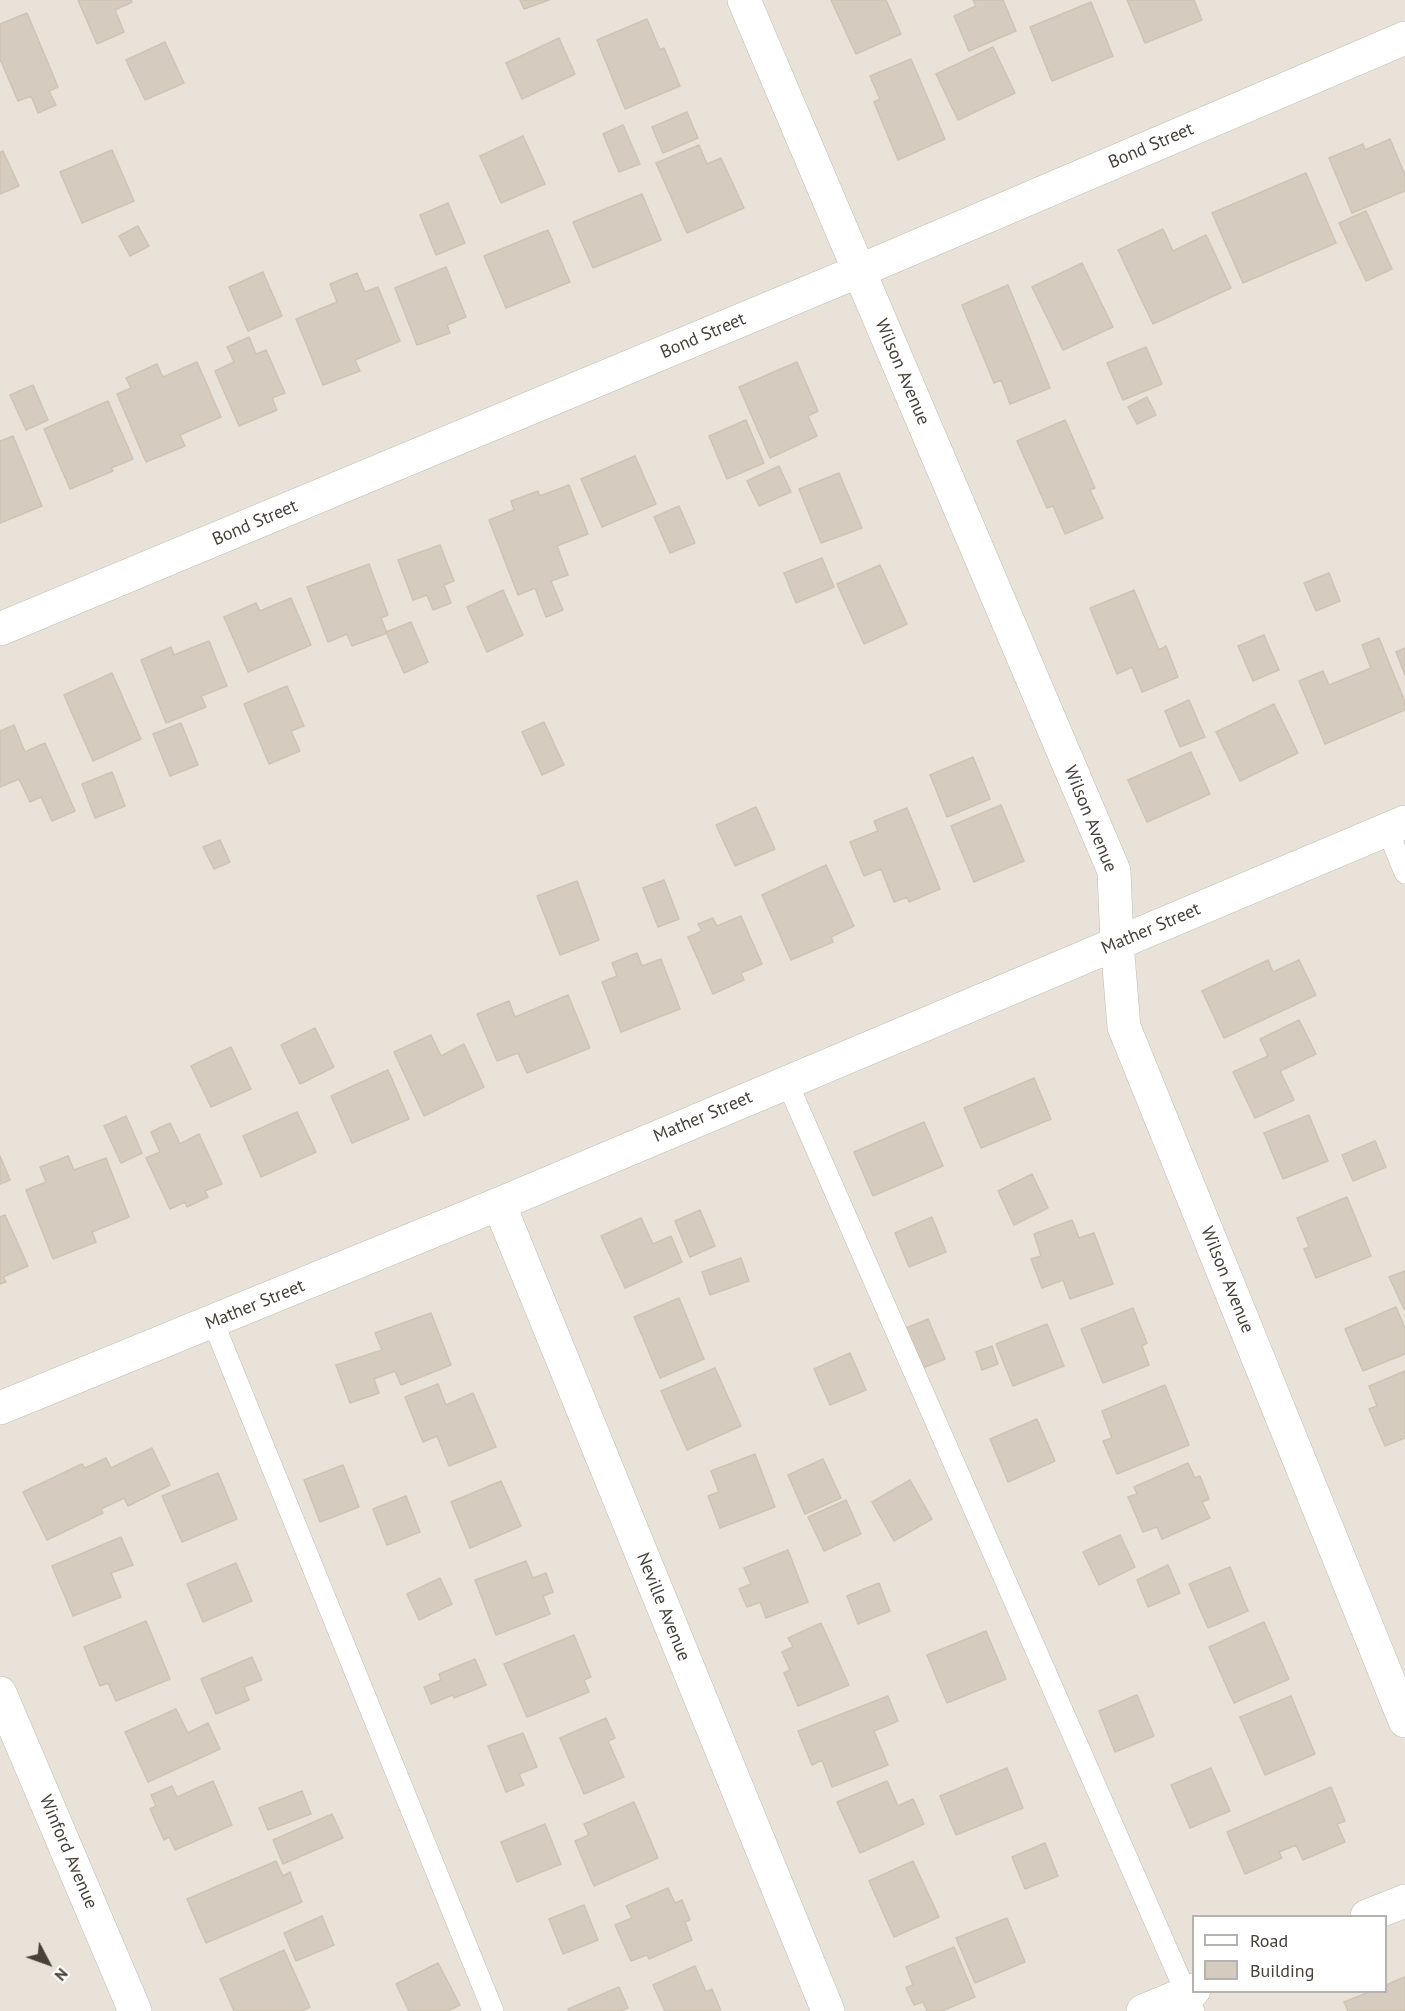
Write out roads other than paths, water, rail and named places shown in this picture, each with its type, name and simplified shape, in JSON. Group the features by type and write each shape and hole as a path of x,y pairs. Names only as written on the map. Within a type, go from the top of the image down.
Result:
{"street":[{"name":"Wilson Avenue","path":"744,0 1114,870 1124,1027 1405,1721"},
{"name":"Bond Street","path":"0,629 859,271 1405,38"},
{"name":"Mather Street","path":"0,1408 499,1204 1396,826"},
{"name":"Neville Avenue","path":"499,1204 828,2011"},
{"name":"Winford Avenue","path":"0,1693 135,2011"},
{"path":"1373,1915 1405,1901"},
{"path":"1143,2011 1192,1998"}],"lane":[{"path":"1396,826 1405,873"},
{"path":"787,1082 1192,1998"},
{"path":"213,1322 493,2011"}]}
